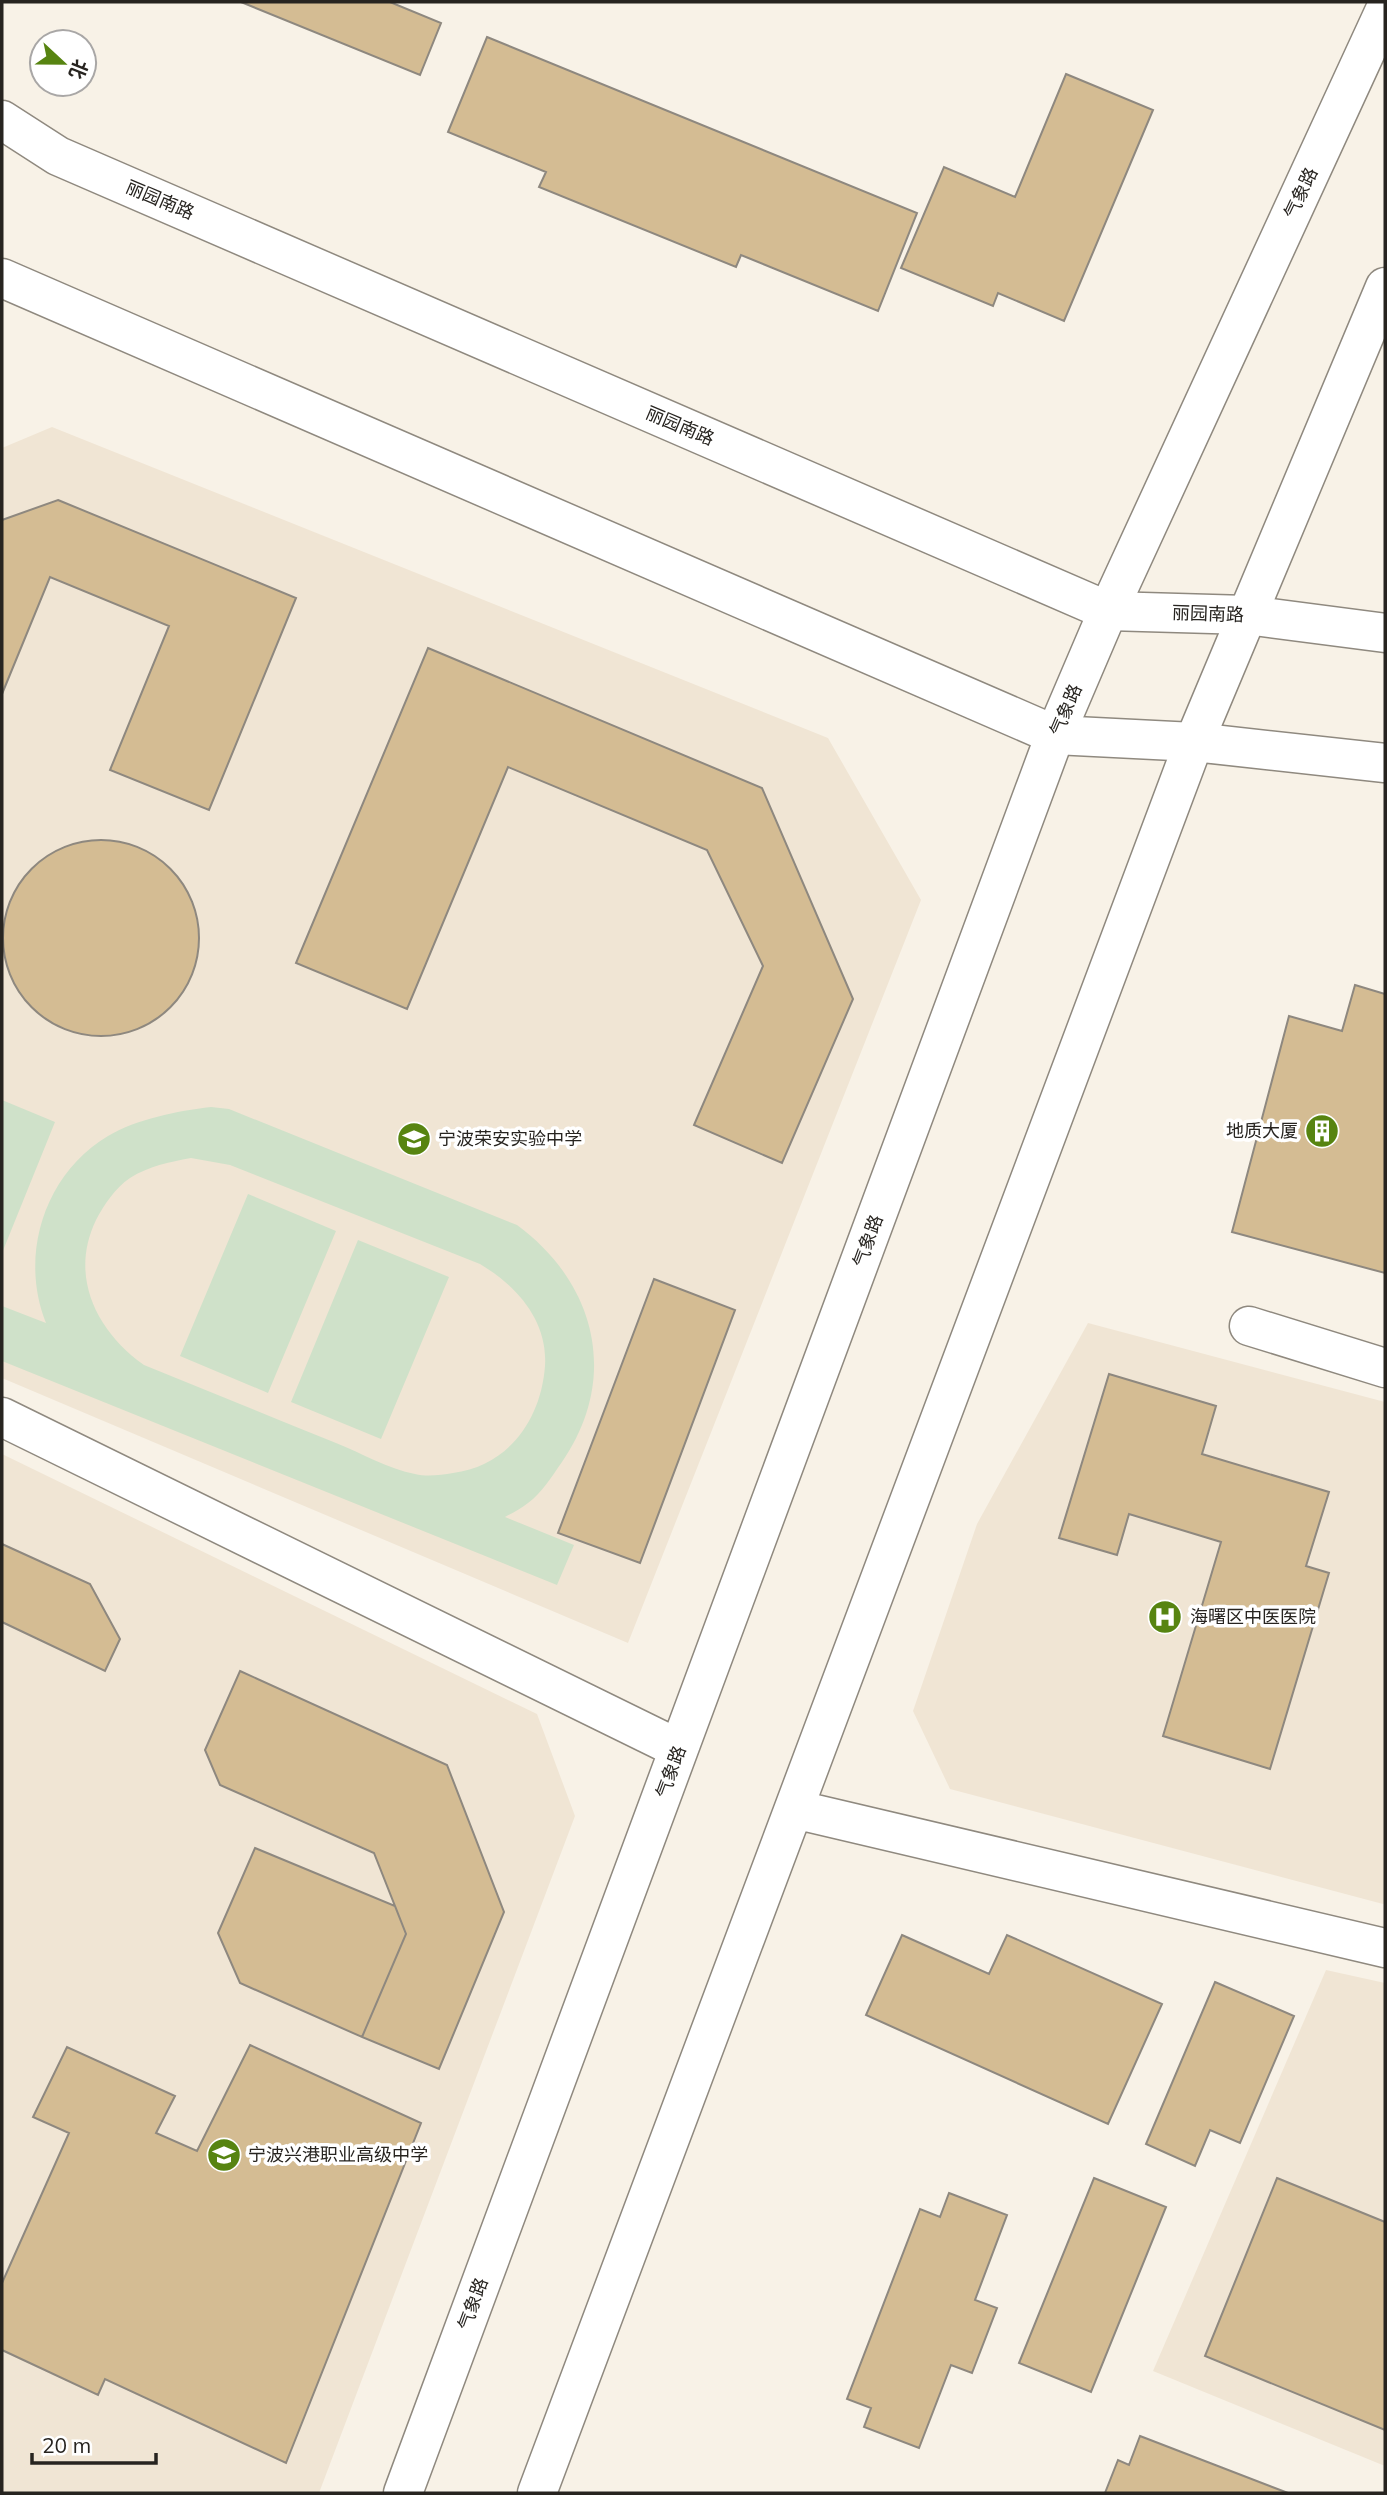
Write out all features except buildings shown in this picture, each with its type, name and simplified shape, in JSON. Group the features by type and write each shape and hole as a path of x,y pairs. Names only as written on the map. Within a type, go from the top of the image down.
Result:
{"street":[{"name":"气象路","path":"403,2493 1055,735 1108,611 1385,10"},
{"name":"丽园南路","path":"2,120 58,156 1108,611 1247,615 1385,633"},
{"path":"4,286 1055,735 1194,742 1385,763"},
{"path":"537,2493 1194,742 1385,287"},
{"path":"1249,1326 1385,1368"},
{"path":"2,1417 679,1749"},
{"path":"793,1809 1385,1948"}],"shaded area":[{"name":"宁波荣安实验中学","path":"52,427 828,738 921,900 628,1643 2,1378 2,448"},
{"name":"海曙区中医医院","path":"1088,1323 1385,1402 1385,1903 950,1789 913,1711 977,1524"},
{"name":"宁波兴港职业高级中学","path":"2,1454 537,1714 575,1816 319,2493 2,2493"},
{"path":"1326,1970 1385,1983 1385,2466 1153,2371"}],"green space":[{"path":"2,1100 55,1122 2,1253"},
{"path":"198,1109 229,1109 517,1225 544,1248 566,1275 581,1303 591,1334 594,1365 591,1398 580,1430 551,1478 533,1499 505,1517 574,1545 557,1585 2,1361 2,1306 46,1323 38,1297 35,1271 37,1244 53,1194 68,1172 86,1152 119,1130 158,1117","holes":["191,1158 230,1165 480,1264 518,1294 536,1320 545,1350 545,1366 537,1405 518,1437 490,1461 473,1469 429,1476 405,1472 144,1365 127,1351 112,1336 101,1319 87,1282 85,1262 88,1241 99,1214 119,1187 152,1167"]},
{"path":"248,1194 336,1231 268,1393 180,1356"},
{"path":"358,1240 449,1277 381,1439 291,1402"}],"place":[{"name":"地质大厦","path":"1322,1131"},
{"name":"宁波荣安实验中学","path":"414,1139"},
{"name":"海曙区中医医院","path":"1165,1617"},
{"name":"宁波兴港职业高级中学","path":"224,2155"}]}
